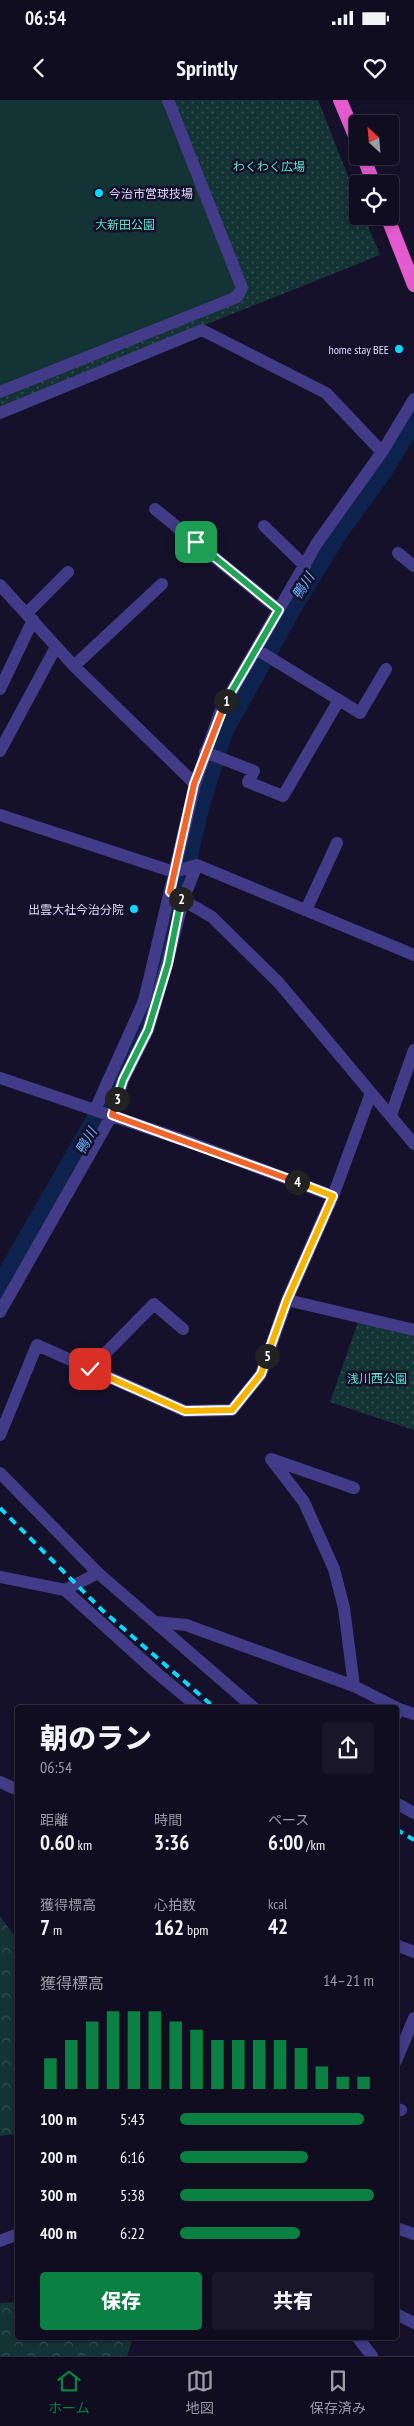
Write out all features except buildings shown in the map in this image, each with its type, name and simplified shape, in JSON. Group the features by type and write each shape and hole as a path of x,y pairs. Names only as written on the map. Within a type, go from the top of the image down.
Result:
{"highway":[{"path":"340,100 349,122"},
{"path":"390,225 414,286"}],"street":[{"path":"0,392 237,297 242,288 168,100"},
{"path":"0,413 202,330 326,394 382,452"},
{"path":"95,1110 144,1001 194,784 221,710 317,543 382,452 414,399"},
{"path":"155,509 279,610"},
{"path":"264,526 305,566"},
{"path":"398,553 414,566"},
{"path":"0,689 30,616 68,572"},
{"path":"74,666 162,584"},
{"path":"0,586 30,616 74,666 194,784"},
{"path":"0,751 56,646"},
{"path":"256,649 360,713 386,669"},
{"path":"205,752 254,771 248,782 283,796 339,700"},
{"path":"0,815 174,872 197,865 414,955"},
{"path":"306,910 337,843"},
{"path":"0,1312 112,1115 123,1080 148,1030 168,964 183,900 197,865"},
{"path":"170,892 212,917 279,983 414,1144"},
{"path":"391,1115 414,1050"},
{"path":"0,1078 112,1115 333,1196"},
{"path":"0,1435 37,1346 185,1411 232,1410 261,1374 287,1300 333,1196 371,1093"},
{"path":"287,1300 414,1330"},
{"path":"90,1369 154,1304 183,1329"},
{"path":"354,1488 271,1459 304,1502 334,1569 344,1608 354,1686"},
{"path":"0,1473 98,1573 251,1705"},
{"path":"65,1590 98,1573"},
{"path":"0,1576 65,1590 195,1705"},
{"path":"156,1622 186,1626 354,1686 386,1705"},
{"path":"399,1712 414,1714"},
{"path":"0,1782 15,1789"},
{"path":"399,1805 414,1813"},
{"path":"399,1946 414,1952"},
{"path":"399,2054 414,2018"},
{"path":"399,2229 414,2234"},
{"path":"0,2242 15,2235"},
{"path":"399,2316 414,2323"},
{"path":"360,2340 372,2356"}],"green space":[{"name":"大新田公園","path":"0,100 318,100 349,179 349,225 368,225 380,255 0,407"},
{"name":"今治市営球技場","path":"0,100 161,100 234,285 229,294 0,388"},
{"name":"浅川西公園","path":"358,1322 414,1335 414,1430 330,1402"},
{"path":"0,1916 15,1937 15,2134 0,2136"},
{"path":"15,2302 15,2340 134,2340 127,2356 0,2356 0,2303"}],"waterway":[{"name":"鴨川","path":"0,1292 106,1107 112,1086 142,1026 160,965 197,806 221,730 291,604 336,531 381,469 414,415"}],"railway":[{"path":"0,1508 102,1610 212,1705"},
{"path":"399,1831 414,1840"}],"place":[{"name":"今治市営球技場","path":"99,193"},
{"name":"home stay BEE","path":"399,349"},
{"name":"出雲大社今治分院","path":"134,909"}],"route":[{"path":"90,1369 185,1411 232,1410 261,1374 287,1300 333,1196 112,1115 123,1080 148,1030 168,964 183,900 170,892 194,784 221,710 279,610 196,542"}],"park label":[{"name":"わくわく広場","path":"269,166"}]}
